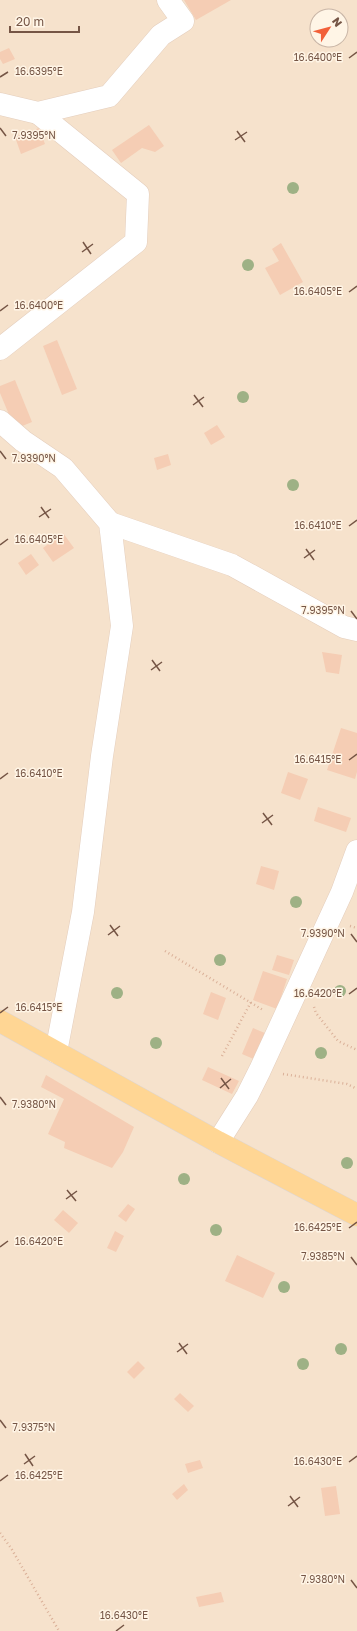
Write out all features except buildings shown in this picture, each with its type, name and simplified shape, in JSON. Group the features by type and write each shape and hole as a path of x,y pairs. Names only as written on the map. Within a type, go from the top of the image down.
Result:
{"main road":[{"path":"0,1021 218,1142 357,1215"}],"street":[{"path":"38,113 109,96 161,35 183,21 168,0"},
{"path":"0,104 38,113 138,194 136,242 0,348"},
{"path":"0,421 22,441 64,468 110,523 232,565 344,627 357,630"},
{"path":"56,1052 83,912 102,756 122,626 110,523"},
{"path":"218,1142 247,1096 260,1070 342,892 357,851"}],"path":[{"path":"165,951 282,1022"},
{"path":"302,979 316,1013 338,1041 357,1050"},
{"path":"222,1056 251,1002"},
{"path":"260,1070 347,1084 357,1089"},
{"path":"0,1533 59,1631"}],"shaded area":[{"path":"0,0 357,0 357,1631 0,1631"}]}
